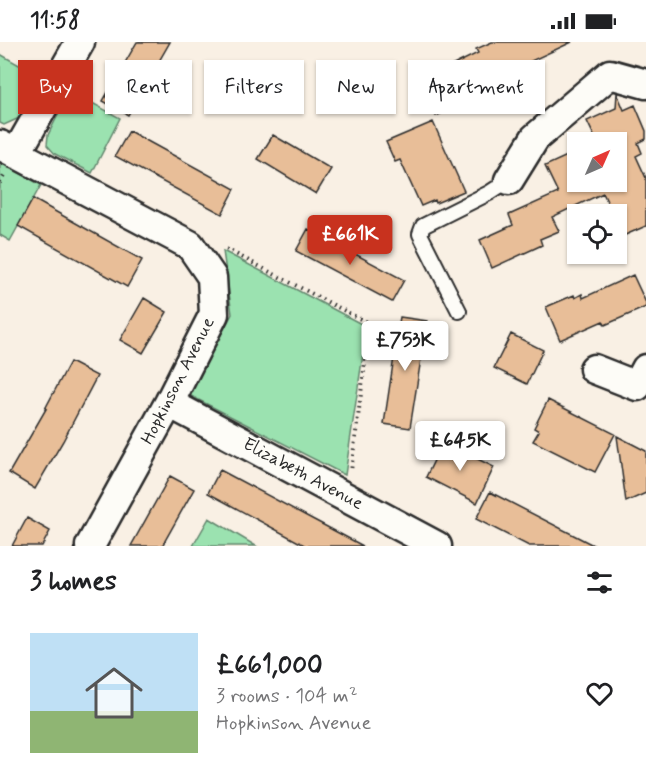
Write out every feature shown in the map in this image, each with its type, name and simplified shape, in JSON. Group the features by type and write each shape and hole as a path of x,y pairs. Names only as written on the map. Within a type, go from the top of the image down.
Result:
{"street":[{"path":"8,150 80,42"},
{"path":"509,180 536,138 610,74 646,84"},
{"name":"Hopkinson Avenue","path":"8,150 190,244 212,278 214,314 169,403 90,546"},
{"path":"594,369 637,386 646,369"},
{"name":"Elizabeth Avenue","path":"169,403 437,546"}],"lane":[{"path":"459,311 420,234 423,226 489,193 509,180"}],"path":[{"path":"190,244 221,246 370,324 350,479 350,499"}],"green space":[{"path":"0,54 18,64 18,114 23,114 4,125 0,123"},
{"path":"93,103 105,110 105,114 113,114 120,118 92,173 55,154 47,145 48,135 58,114 93,114"},
{"path":"0,162 41,185 10,241 0,235"},
{"path":"223,251 367,327 345,475 189,395 232,314"},
{"path":"209,518 256,546 193,546"}],"building":[{"path":"137,42 170,42 160,60 127,60"},
{"path":"492,42 572,42 533,60 464,60 478,53 476,49"},
{"path":"617,93 624,110 635,105 646,131 646,139 638,143 642,153 636,156 646,178 646,226 627,234 627,204 608,204 603,193 580,204 567,204 567,210 552,217 559,231 540,239 542,245 492,268 480,240 513,225 509,215 558,193 545,166 567,156 567,192 627,192 627,132 592,132 587,121 616,108"},
{"path":"433,122 464,191 436,203 435,200 421,206 400,160 395,162 386,142"},
{"path":"129,131 235,189 222,214 115,156"},
{"path":"273,135 331,169 316,194 258,159"},
{"path":"33,199 142,260 127,287 18,226"},
{"path":"308,229 404,280 392,302 296,251"},
{"path":"633,275 646,307 605,325 603,321 560,340 546,307 574,295 575,298 582,294 583,298"},
{"path":"144,298 167,312 143,353 120,340"},
{"path":"400,317 427,321 410,428 384,424"},
{"path":"511,334 543,350 527,384 494,368"},
{"path":"70,362 97,376 35,489 9,473"},
{"path":"548,400 615,434 595,472 533,441 539,431 534,428"},
{"path":"617,436 646,451 646,493 626,502"},
{"path":"443,442 494,467 477,503 426,477"},
{"path":"220,470 363,546 306,546 208,493"},
{"path":"170,476 194,489 162,546 131,546"},
{"path":"490,492 595,546 529,546 476,519"},
{"path":"27,518 50,531 42,546 12,546"}]}
